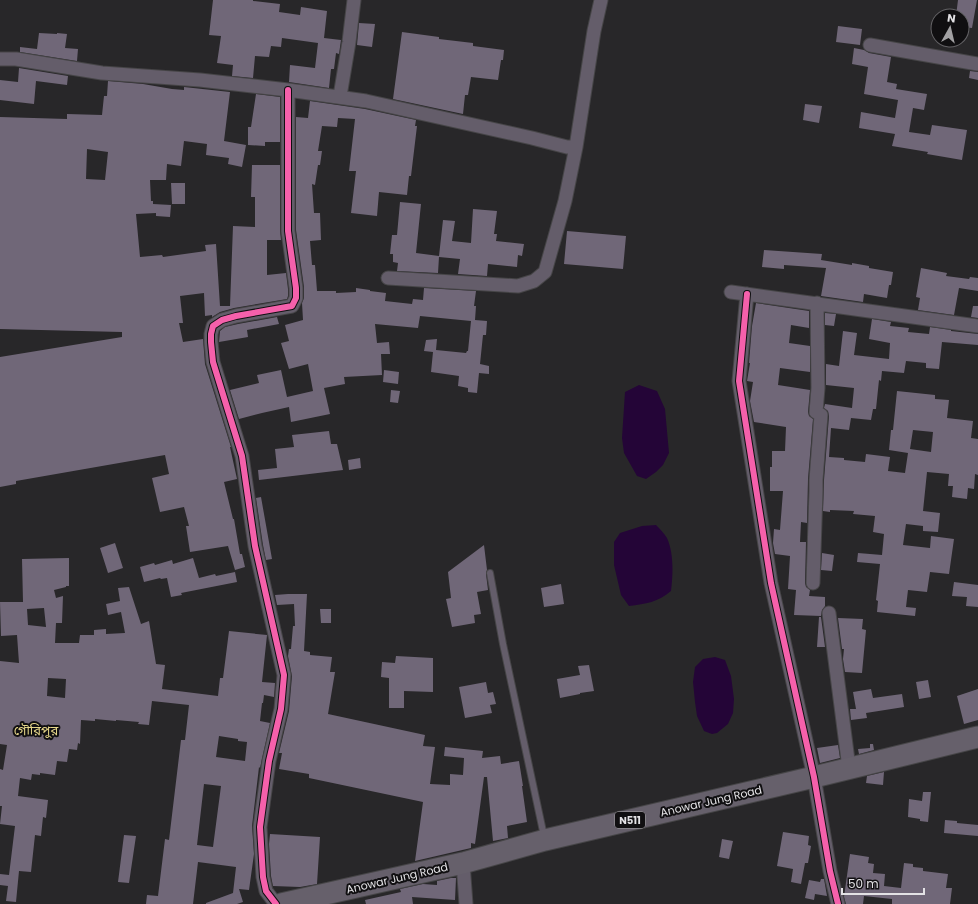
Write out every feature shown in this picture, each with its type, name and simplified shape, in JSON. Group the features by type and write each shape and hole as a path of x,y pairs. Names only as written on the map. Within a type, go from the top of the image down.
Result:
{"highway":[{"name":"Anowar Jung Road","path":"282,904 463,863 545,840 978,737"}],"street":[{"path":"341,90 350,42 354,0"},
{"path":"388,278 518,286 534,282 545,272 565,201 576,147 594,31 601,0"},
{"path":"870,46 978,64"},
{"path":"0,59 16,59 102,73 200,80 366,101 532,138 567,148 576,147"},
{"path":"276,904 266,891 263,877 260,827 269,761 281,709 284,675 255,546 242,456 213,362 211,334 213,326 222,320 292,306 296,298 288,231 288,90"},
{"path":"731,292 978,326"},
{"path":"747,294 739,381 771,583 814,777 830,871 838,904"},
{"path":"813,583 816,480 821,416 816,412 818,388 817,303"},
{"path":"829,612 849,768"},
{"path":"463,863 466,904"}],"lane":[{"path":"490,573 503,644 545,840"}],"shaded area":[{"path":"639,385 657,391 665,409 669,453 663,465 646,479 637,476 624,453 622,438 625,392"},
{"path":"656,525 667,538 671,551 671,591 652,602 629,606 621,595 614,565 614,542 620,533 642,526"},
{"path":"715,657 725,660 731,676 734,699 733,713 728,724 717,733 712,734 704,731 697,716 693,682 695,667 703,659"}],"building":[{"path":"213,0 253,0 280,4 279,12 300,15 301,7 327,11 324,38 341,40 339,54 336,53 334,69 331,69 329,88 289,82 290,65 315,68 318,43 282,38 281,47 271,46 269,57 255,56 253,78 232,76 233,65 217,63 221,36 209,35"},
{"path":"958,0 977,0 972,28 970,28 970,8 957,8"},
{"path":"359,23 375,24 372,47 357,45"},
{"path":"838,26 862,29 860,45 836,42"},
{"path":"402,32 439,37 439,39 473,43 473,46 504,50 498,80 471,77 468,95 465,95 463,114 393,99"},
{"path":"39,33 67,34 65,48 78,49 77,61 20,52 20,47 37,49"},
{"path":"854,48 864,50 869,53 891,57 887,82 897,84 896,89 927,94 924,110 913,108 909,132 930,135 932,125 967,130 962,160 892,146 895,134 859,128 861,112 895,118 898,100 864,94 868,67 852,64"},
{"path":"19,68 68,76 67,85 36,81 34,104 0,100 0,80 18,82"},
{"path":"970,71 978,72 978,80 969,78"},
{"path":"108,81 143,84 172,89 184,90 184,87 230,92 224,141 246,145 242,167 228,164 229,158 206,155 207,144 184,141 181,166 167,164 166,180 150,180 151,201 153,201 153,204 171,205 170,217 156,216 156,213 136,214 140,257 162,255 163,257 206,251 205,245 216,244 220,306 230,306 233,226 255,227 255,197 251,197 252,165 280,165 281,240 267,240 267,275 286,273 288,289 287,299 234,308 220,312 212,317 212,315 205,316 204,293 180,296 183,323 179,323 183,342 203,339 205,364 231,447 237,479 224,482 234,519 240,554 242,554 245,567 235,570 228,546 190,552 186,526 189,526 184,507 160,512 152,478 169,474 165,455 16,481 16,484 0,487 0,357 122,337 122,332 0,329 0,117 67,119 67,114 102,115 104,96 107,96","holes":["87,149 108,152 105,180 86,179"]},
{"path":"256,94 280,97 280,142 265,142 265,146 248,145 248,127 251,127"},
{"path":"310,101 365,109 416,120 415,126 417,126 411,176 409,176 407,195 379,192 377,216 351,213 356,171 349,171 355,119 338,118 337,127 322,126 318,151 322,151 320,165 318,165 315,185 312,184 314,213 320,213 321,240 310,241 312,265 315,265 317,291 336,291 336,293 356,292 356,288 386,293 385,301 412,304 413,299 423,300 424,288 476,291 474,306 476,306 475,320 487,321 486,335 483,335 480,364 489,366 489,374 479,373 477,393 468,392 468,388 458,386 459,376 431,372 433,352 424,351 426,340 437,339 436,350 466,353 468,351 471,321 420,316 418,328 375,324 377,343 389,342 390,354 381,354 382,375 344,377 345,384 324,388 330,414 291,422 289,407 239,419 230,390 259,383 257,375 281,370 287,397 313,391 308,364 289,369 281,343 289,341 285,325 303,320 302,303 304,298 304,287 296,230 296,117 308,118"},
{"path":"805,104 822,106 819,123 803,120"},
{"path":"171,183 185,183 185,204 172,204"},
{"path":"400,202 421,204 416,253 439,256 443,220 455,221 452,241 471,243 473,209 497,211 494,234 497,234 496,241 524,244 522,256 518,255 517,267 488,264 487,276 458,274 460,259 439,257 438,273 397,271 398,263 393,262 393,254 390,254 392,235 397,235"},
{"path":"567,231 626,236 623,269 564,264"},
{"path":"764,250 822,254 821,260 852,265 852,263 869,266 869,268 893,272 887,298 864,294 863,302 821,296 826,268 784,265 784,269 762,267"},
{"path":"921,268 947,273 946,276 969,279 970,277 978,278 978,291 959,288 954,315 918,310 920,298 916,297"},
{"path":"756,303 809,311 809,328 791,325 789,343 810,346 810,372 780,368 778,385 810,390 808,412 809,416 813,419 808,479 807,523 801,522 800,542 806,542 805,583 806,587 810,590 809,596 825,597 825,606 822,610 821,616 794,615 796,590 788,589 790,556 775,554 773,543 774,529 780,530 783,491 770,491 770,467 772,467 772,451 785,451 786,427 754,422 750,401 753,382 747,381 750,363 752,326"},
{"path":"973,306 978,306 978,318 971,317"},
{"path":"825,313 836,314 834,326 825,325"},
{"path":"277,317 279,324 247,330 248,337 219,342 220,331 225,327"},
{"path":"872,319 891,322 890,326 909,328 908,332 929,334 930,327 978,334 978,345 942,342 939,369 926,368 926,363 906,361 904,373 882,371 881,381 879,380 876,409 873,409 871,420 851,418 849,430 831,428 829,457 865,462 866,454 890,457 888,471 905,473 908,453 889,450 891,430 893,430 897,391 935,395 935,399 949,400 947,418 973,421 971,438 978,439 978,475 975,474 974,489 968,488 967,499 952,497 953,486 948,486 949,474 927,472 923,511 940,513 938,532 923,531 923,526 906,524 903,545 930,548 931,536 954,539 949,574 930,572 927,592 908,590 906,607 916,608 915,616 877,612 878,601 876,600 880,564 857,562 858,553 882,555 884,534 873,532 875,516 853,514 854,511 823,511 829,416 828,411 824,408 825,404 852,408 854,388 826,385 826,364 839,366 843,331 857,333 854,355 889,359 890,343 869,339","holes":["913,430 933,432 931,452 910,449"]},
{"path":"384,370 399,372 398,384 383,382"},
{"path":"391,390 400,391 398,403 390,402"},
{"path":"329,431 331,444 337,444 343,470 259,480 258,470 277,468 275,449 294,447 292,435"},
{"path":"360,458 361,468 349,470 348,460"},
{"path":"261,497 272,559 266,560 256,498"},
{"path":"115,543 123,568 108,573 100,548"},
{"path":"484,545 488,590 477,592 481,614 474,615 475,623 452,627 446,599 451,598 448,572"},
{"path":"822,553 834,555 832,571 821,570"},
{"path":"69,558 69,586 54,590 56,598 63,596 62,623 56,623 55,643 79,643 80,635 94,635 94,630 106,629 106,634 125,633 121,612 108,615 106,604 120,601 118,588 129,587 141,624 149,621 156,664 165,665 162,689 218,696 220,678 223,678 229,631 267,635 262,682 275,683 274,697 264,695 262,703 260,721 270,723 260,768 259,767 252,826 254,854 249,890 239,889 243,902 237,904 206,904 233,893 236,867 198,862 193,904 146,904 147,895 158,896 165,839 169,840 181,740 185,740 189,705 152,701 149,725 138,724 139,722 116,720 81,720 80,744 78,743 77,750 69,749 67,762 57,761 55,775 40,773 40,775 32,774 31,780 20,778 18,796 48,800 46,818 43,817 41,836 35,835 31,872 19,871 16,902 6,901 8,886 0,885 0,874 9,875 15,826 0,824 2,806 0,806 0,769 3,770 7,745 0,744 0,661 19,663 17,635 1,636 0,602 23,602 22,559","holes":["44,608 46,627 28,625 27,609","48,678 66,679 65,698 47,696","219,736 247,742 245,761 216,757","204,784 221,786 213,847 197,845"]},
{"path":"193,558 199,578 215,574 216,576 235,572 237,582 181,593 182,595 171,597 167,578 144,582 140,567 154,563 155,565 172,560 173,564"},
{"path":"954,582 978,585 978,607 966,606 967,597 952,596"},
{"path":"561,584 564,604 544,607 541,588"},
{"path":"307,594 304,651 310,652 310,655 332,657 330,672 335,672 328,714 425,735 423,746 435,747 430,784 450,785 450,774 463,775 464,758 444,756 445,747 483,751 482,758 500,756 501,764 519,761 527,822 507,826 508,838 493,841 487,777 484,777 475,844 471,843 471,848 415,861 423,802 309,778 309,774 279,769 282,753 279,753 289,711 292,676 288,656 289,649 291,649 293,626 295,626 294,604 277,605 275,595"},
{"path":"320,609 331,609 331,623 321,623"},
{"path":"819,617 821,617 825,647 817,647"},
{"path":"838,618 863,619 862,629 866,630 862,673 845,672 843,659 844,649 842,649"},
{"path":"396,656 433,658 433,692 404,691 404,708 389,708 389,678 381,677 382,662 395,663"},
{"path":"589,665 594,691 560,698 557,679 580,675 578,666"},
{"path":"928,680 931,697 919,699 916,682"},
{"path":"486,682 488,693 493,692 496,704 490,705 492,713 465,718 459,687"},
{"path":"871,689 873,698 902,694 904,707 866,713 867,718 851,720 850,709 856,709 853,692"},
{"path":"978,689 978,720 964,724 957,696"},
{"path":"870,744 873,744 874,750 859,754 858,749 870,748"},
{"path":"838,745 840,758 820,763 817,748"},
{"path":"884,772 883,785 866,783 867,776"},
{"path":"923,792 931,792 928,822 908,817 909,799 922,801"},
{"path":"945,820 978,825 978,836 944,833"},
{"path":"783,832 809,836 808,845 811,846 808,863 805,863 801,884 791,882 793,869 777,866"},
{"path":"270,834 320,837 317,884 300,887 273,886 269,844"},
{"path":"124,835 136,836 129,883 118,882"},
{"path":"722,839 733,841 729,859 719,857"},
{"path":"850,854 869,857 868,863 874,864 873,873 885,874 884,886 901,888 904,863 913,864 913,867 923,868 923,871 948,874 946,888 952,888 950,904 892,904 892,899 864,896 863,904 846,904 844,897"},
{"path":"456,878 455,900 412,897 413,904 366,904 365,900 401,892 400,889 423,884 437,885 437,881"},
{"path":"821,879 824,879 827,896 815,894 814,900 805,898 809,880 820,882"}],"cycle path":[{"path":"276,904 266,891 263,877 260,827 269,761 281,709 284,675 255,546 242,456 213,362 211,334 213,326 222,320 292,306 296,298 288,231 288,90"},
{"path":"747,294 739,381 771,583 814,777 830,871 838,904"}],"district":[{"name":"গৌরিপুর","path":"36,730"}]}
